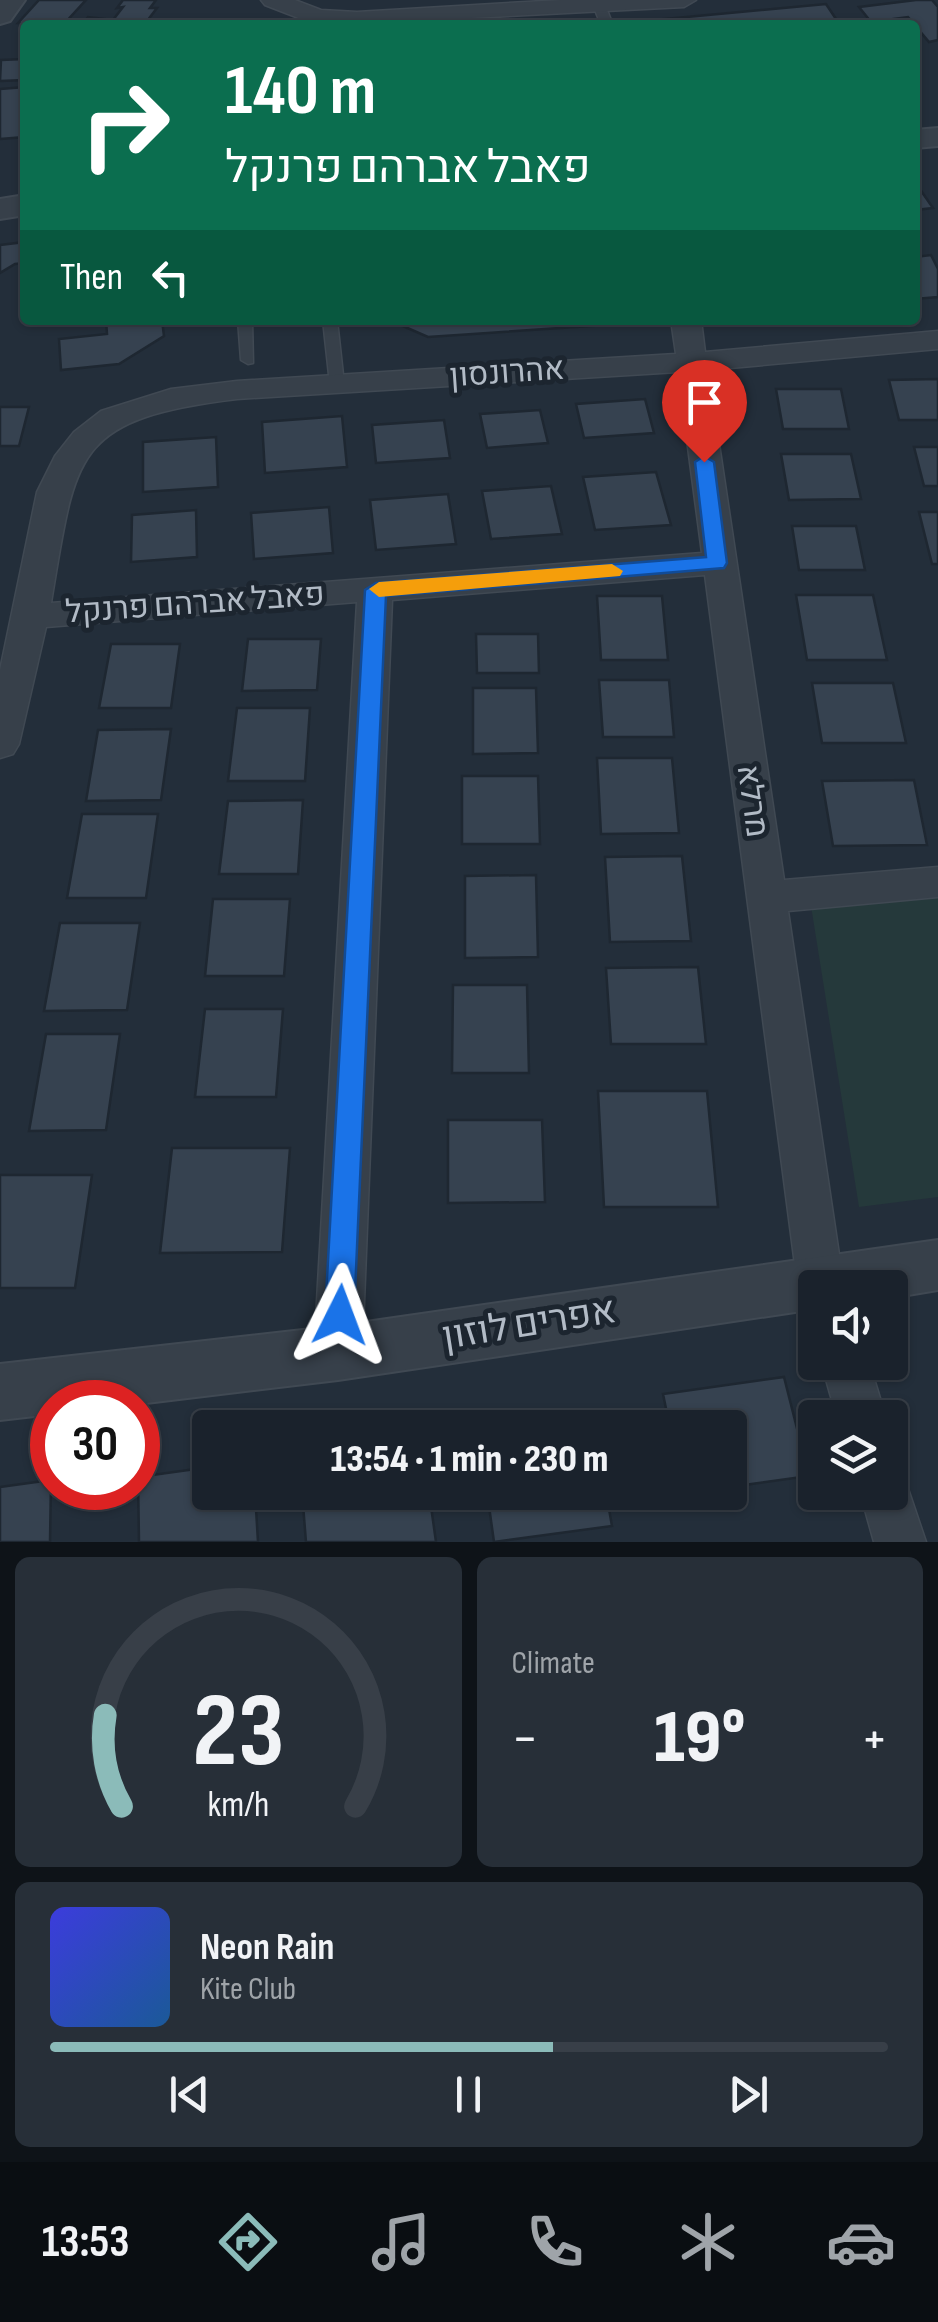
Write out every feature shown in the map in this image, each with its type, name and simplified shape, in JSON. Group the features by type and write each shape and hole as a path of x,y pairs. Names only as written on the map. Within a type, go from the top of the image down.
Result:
{"street":[{"path":"0,15 11,0"},
{"path":"273,0 318,17 342,20"},
{"path":"428,20 603,15 669,1"},
{"name":"מרלא","path":"687,325 818,1270"},
{"name":"אהרונסון","path":"31,616 53,492 66,462 112,418 171,398 692,362 938,340"},
{"name":"פאבל אברהם פרנקל","path":"31,616 717,563"},
{"path":"338,1353 376,590"},
{"path":"0,744 31,616"},
{"path":"766,898 938,882"},
{"name":"אפרים לוזון","path":"907,1270 938,1265"},
{"name":"אפרים לוזון","path":"0,1392 338,1353 798,1287"},
{"path":"890,1510 900,1542"}],"lane":[{"path":"246,325 248,360"},
{"path":"331,325 337,384"}],"green space":[{"path":"938,895 938,1197 859,1207 811,906"}],"building":[{"path":"39,0 86,0 68,20 21,20"},
{"path":"123,0 156,0 150,8 157,8 148,20 113,20 123,7 117,8"},
{"path":"932,0 938,7 938,40 929,42 920,31 920,20 869,20 859,7"},
{"path":"826,4 837,20 654,20"},
{"path":"20,59 20,80 0,81 1,60"},
{"path":"20,87 20,137 0,139 0,89"},
{"path":"920,189 933,208 920,209"},
{"path":"20,243 20,264 0,273 0,245"},
{"path":"931,255 938,269 938,297 920,299 920,256"},
{"path":"106,325 163,325 164,336 119,364 61,370 59,339 107,334"},
{"path":"400,325 605,325 428,337"},
{"path":"938,379 938,420 899,420 889,380"},
{"path":"776,389 841,389 849,429 783,429"},
{"path":"645,399 654,433 584,438 576,404"},
{"path":"0,407 29,407 19,446 0,446"},
{"path":"540,410 548,443 487,448 480,414"},
{"path":"342,416 347,467 265,473 262,422"},
{"path":"444,420 450,458 376,463 372,425"},
{"path":"216,437 218,487 143,492 143,442"},
{"path":"914,447 938,447 938,486 924,486"},
{"path":"781,454 851,454 861,499 789,500"},
{"path":"656,472 671,525 595,530 583,477"},
{"path":"551,486 562,534 491,539 482,491"},
{"path":"448,494 456,544 376,550 370,500"},
{"path":"329,507 333,553 254,559 251,513"},
{"path":"196,510 197,557 131,562 132,515"},
{"path":"919,512 938,512 938,564 932,564"},
{"path":"792,526 856,526 865,570 799,570"},
{"path":"796,595 873,595 887,660 807,660"},
{"path":"597,596 662,596 668,660 601,660"},
{"path":"476,634 538,634 539,673 477,673"},
{"path":"248,639 321,639 317,690 242,691"},
{"path":"111,644 180,644 171,708 99,708"},
{"path":"599,680 669,680 674,737 603,737"},
{"path":"812,683 893,683 906,743 822,743"},
{"path":"473,688 536,688 538,753 473,754"},
{"path":"237,708 310,708 305,781 228,781"},
{"path":"171,729 161,800 86,801 98,730"},
{"path":"597,758 672,758 679,833 601,834"},
{"path":"462,776 538,776 540,844 462,844"},
{"path":"914,780 927,845 833,846 822,781"},
{"path":"303,800 298,874 219,874 228,801"},
{"path":"82,814 158,814 146,898 67,898"},
{"path":"682,856 691,941 610,942 605,857"},
{"path":"536,875 538,957 465,958 465,876"},
{"path":"213,899 290,899 284,976 205,976"},
{"path":"60,923 140,923 127,1010 44,1011"},
{"path":"698,967 706,1044 611,1044 606,968"},
{"path":"453,985 527,985 529,1073 452,1073"},
{"path":"205,1009 283,1009 276,1097 195,1097"},
{"path":"46,1034 120,1034 106,1130 29,1131"},
{"path":"598,1091 707,1091 718,1207 604,1207"},
{"path":"448,1120 542,1120 545,1202 448,1203"},
{"path":"172,1148 290,1148 282,1252 160,1253"},
{"path":"0,1175 92,1175 75,1288 0,1288"},
{"path":"784,1377 798,1432 798,1478 747,1485 747,1410 666,1410 663,1394"},
{"path":"192,1470 192,1510 256,1510 258,1542 139,1542 139,1510 160,1510 160,1474"},
{"path":"30,1483 30,1510 51,1510 50,1542 0,1542 0,1487"},
{"path":"303,1510 432,1510 436,1542 306,1542"},
{"path":"490,1510 609,1510 612,1526 494,1542"}],"slow traffic":[{"path":"379,589 612,571"}],"route":[{"path":"340,1315 376,590 717,563 704,462"}]}
